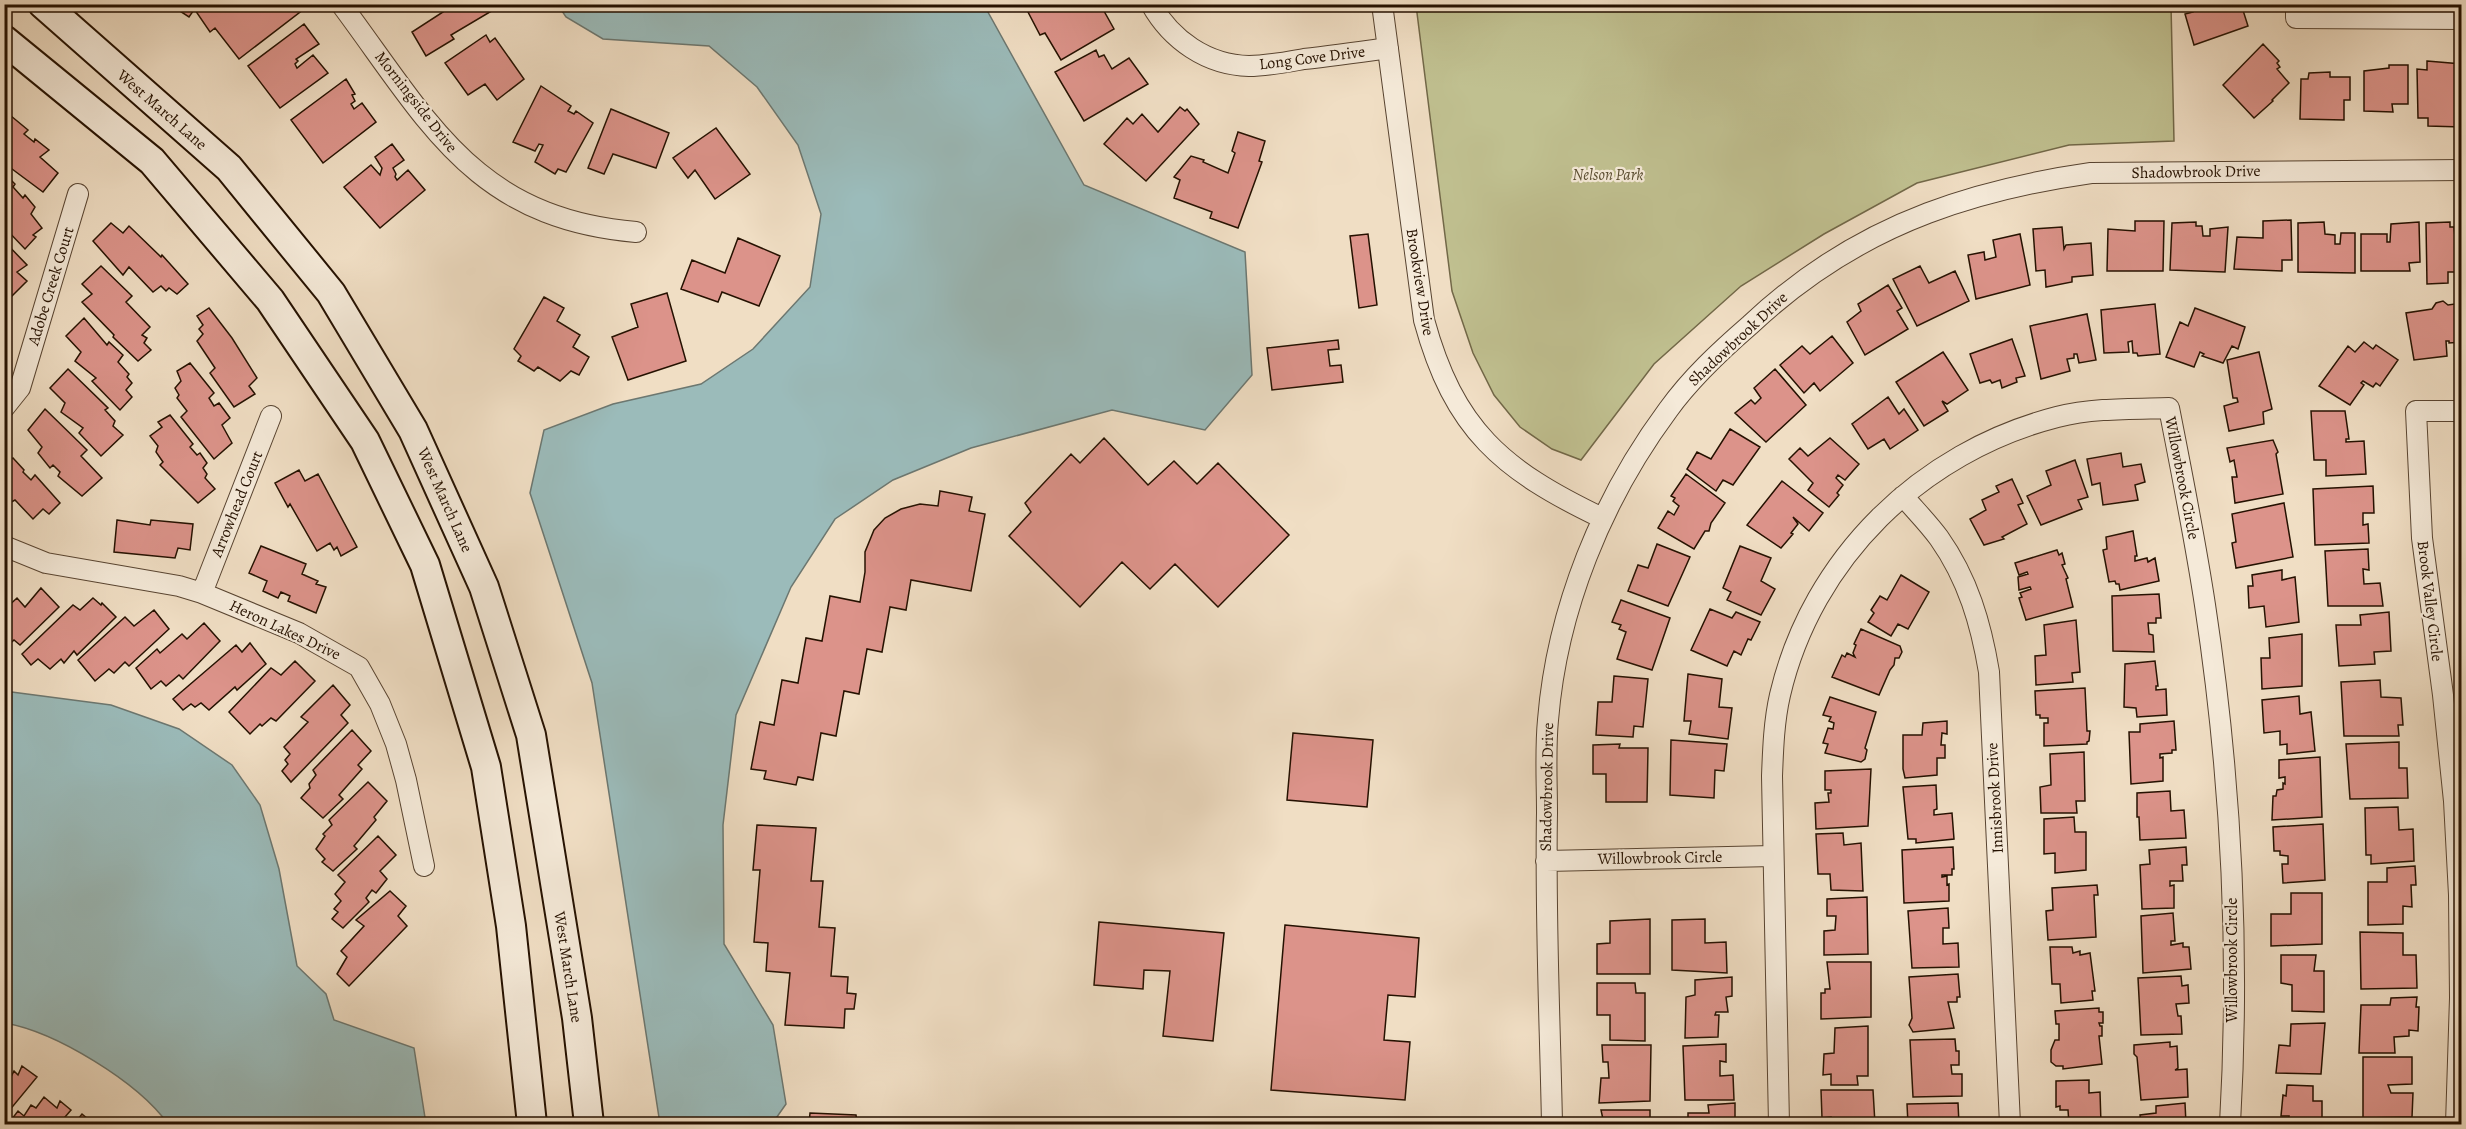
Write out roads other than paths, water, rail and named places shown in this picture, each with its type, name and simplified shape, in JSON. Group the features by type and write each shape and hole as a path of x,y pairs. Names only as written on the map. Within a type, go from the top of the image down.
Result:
{"main road":[{"name":"West March Lane","path":"43,4 229,168 331,293 413,430 484,587 531,735 577,1018 589,1125"},
{"path":"4,40 152,161 270,300 365,441 426,565 486,767 511,926 532,1125"}],"street":[{"name":"Morningside Drive","path":"342,4 435,130 473,170 502,191 533,208 566,221 603,229 636,232"},
{"name":"Long Cove Drive","path":"1151,4 1161,21 1181,42 1203,55 1224,62 1249,66 1388,48"},
{"name":"Brookview Drive","path":"1382,4 1424,320 1434,358 1444,381 1469,422 1492,449 1523,476 1602,518"},
{"path":"2296,4 2296,18 2462,19"},
{"name":"Shadowbrook Drive","path":"1552,1125 1546,861 1548,720 1557,659 1571,603 1602,518 1634,459 1669,408 1707,364 1780,297 1825,265 1872,238 1925,214 1980,195 2036,181 2091,173 2462,170"},
{"name":"Adobe Creek Court","path":"4,408 20,387 78,194"},
{"name":"Willowbrook Circle","path":"1779,1125 1773,856 1773,740 1780,696 1793,651 1808,614 1828,579 1851,547 1881,514 1936,470 1975,447 2014,430 2058,417 2106,409 2169,408 2205,605 2226,787 2233,970 2230,1125"},
{"name":"Brook Valley Circle","path":"2456,1125 2460,998 2459,895 2454,801 2443,695 2422,538 2416,411 2462,411"},
{"name":"Arrowhead Court","path":"202,592 272,416"},
{"name":"Innisbrook Drive","path":"1903,495 1938,538 1956,565 1980,624 1989,672 2010,1125"},
{"name":"Heron Lakes Drive","path":"4,546 46,563 202,592 299,633 359,668 380,704 396,744 424,866"},
{"name":"Willowbrook Circle","path":"1546,861 1773,856"}],"water":[{"path":"558,5 984,5 1084,185 1245,252 1252,375 1205,430 1112,410 971,448 893,480 835,519 791,587 736,715 723,825 724,944 773,1025 786,1104 772,1124 660,1124 592,683 530,493 544,430 613,404 701,384 753,349 810,287 821,214 798,145 757,87 709,46 603,39 566,17"},
{"path":"4,691 111,705 179,729 232,765 260,805 279,869 297,966 326,994 334,1020 414,1048 426,1124 168,1124 137,1092 94,1061 48,1037 5,1023"}],"park label":[{"name":"Nelson Park","path":"1608,175"}]}
